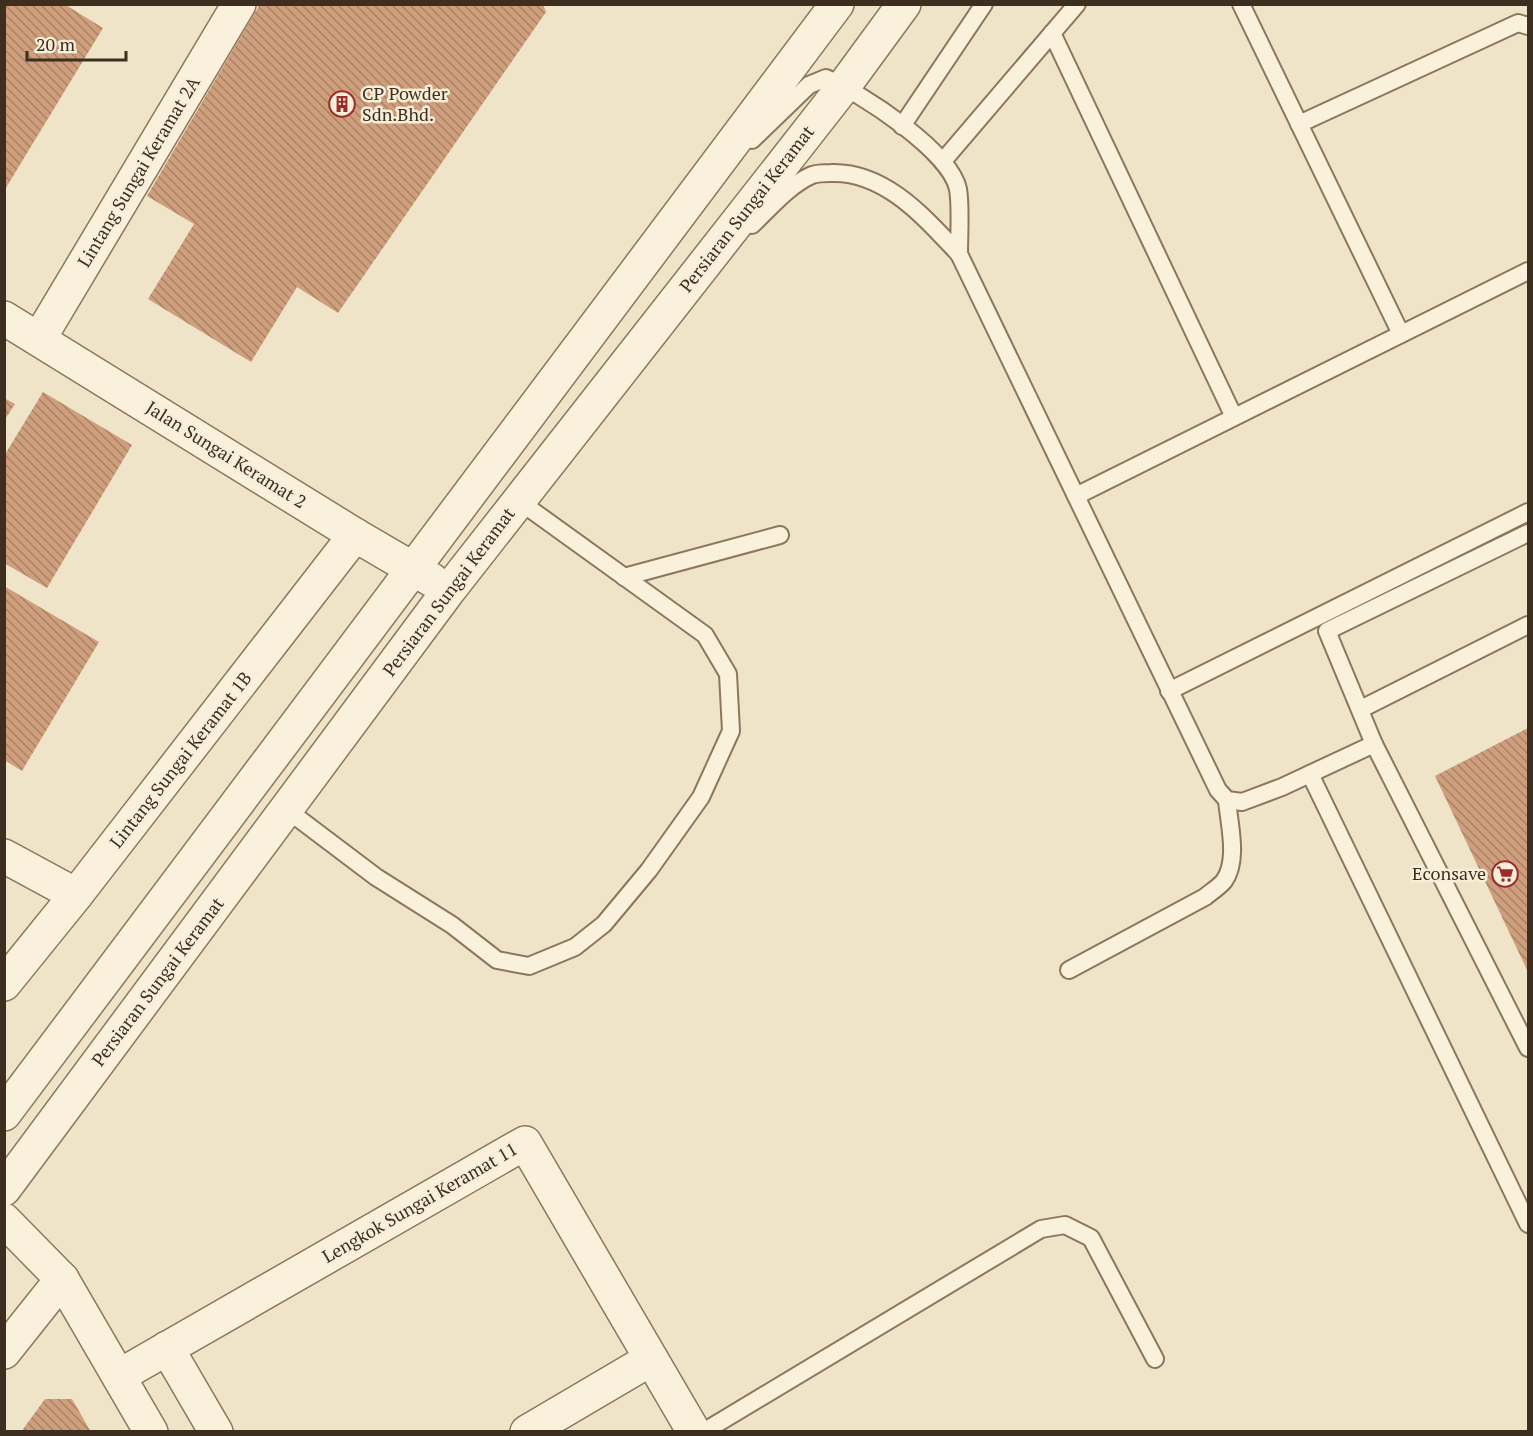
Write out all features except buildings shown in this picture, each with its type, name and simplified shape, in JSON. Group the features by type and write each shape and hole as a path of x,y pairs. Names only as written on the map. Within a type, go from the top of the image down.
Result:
{"street":[{"name":"Lintang Sungai Keramat 2A","path":"39,339 239,4"},
{"path":"4,1114 837,4"},
{"name":"Persiaran Sungai Keramat","path":"4,1189 449,590 844,86 904,4"},
{"name":"Jalan Sungai Keramat 2","path":"4,318 355,535 449,590"},
{"name":"Lintang Sungai Keramat 1B","path":"4,984 76,895 355,535"},
{"path":"4,856 76,895"},
{"name":"Lengkok Sungai Keramat 11","path":"119,1376 525,1143 694,1431"},
{"path":"4,1220 62,1279 151,1431"},
{"path":"4,1352 62,1279"},
{"path":"167,1348 216,1431"},
{"path":"527,1431 651,1359"}],"lane":[{"path":"902,126 984,4"},
{"path":"943,160 1077,4"},
{"path":"1241,4 1401,334"},
{"path":"1299,124 1518,23 1528,26"},
{"path":"1052,33 1234,417"},
{"path":"709,173 752,140 809,85 826,78 844,86 902,126 943,160 958,188 959,254"},
{"path":"681,293 795,185 814,174 840,173 865,178 885,188 917,210 959,254 1169,691 1218,790 1227,800 1232,851 1231,867 1224,882 1206,897 1069,970"},
{"path":"1076,496 1528,271"},
{"path":"286,809 376,877 452,926 497,960 529,966 575,947 604,924 649,870 701,797 731,731 728,674 705,635 519,501"},
{"path":"1169,691 1528,512"},
{"path":"1528,533 1327,631 1374,744 1528,1048"},
{"path":"624,576 780,535"},
{"path":"1361,709 1528,625"},
{"path":"1227,800 1242,802 1282,788 1374,744"},
{"path":"1310,774 1528,1224"},
{"path":"703,1431 1041,1229 1065,1225 1091,1238 1155,1359"}],"place":[{"name":"CP Powder Sdn.Bhd.","path":"342,104"},
{"name":"Econsave","path":"1505,874"}]}
